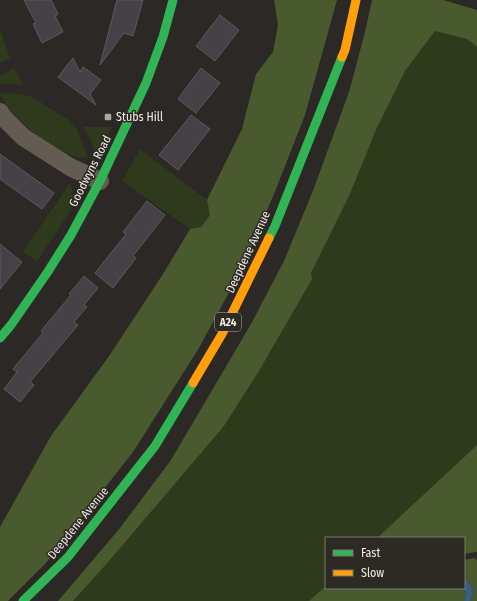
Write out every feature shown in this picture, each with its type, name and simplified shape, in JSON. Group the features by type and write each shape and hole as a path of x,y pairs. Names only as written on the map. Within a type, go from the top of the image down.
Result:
{"main road":[{"name":"Goodwyns Road","path":"0,338 48,273 71,235 100,181 146,84 163,37 173,0"},
{"name":"Deepdene Avenue","path":"23,601 68,557 155,446 222,334 275,226 344,50 356,0"}],"street":[{"path":"0,112 23,137 70,167 100,181"}],"green space":[{"path":"274,0 337,0 305,115 246,261 199,348 133,452 46,563 8,601 0,601 0,527 51,436 109,356 163,274 190,229 201,227 210,215 207,200 242,129 256,74 273,52 278,25"},
{"path":"372,0 443,0 477,10 477,47 467,39 435,31 405,71 376,130 349,196 311,273 312,279 259,371 224,426 110,560 73,601 58,601 120,528 171,460 251,324 284,261 314,188 349,92"},
{"path":"443,0 477,10 477,445 378,537 325,537 325,587 309,601 73,601 110,560 224,426 259,371 311,279 311,273 349,196 376,130 405,71 435,31"},
{"path":"0,29 10,58 0,63"},
{"path":"14,68 24,86 0,84 0,76"},
{"path":"0,93 22,94 34,98 67,119 76,127 88,157 79,158 68,154 49,144 31,131 12,113"},
{"path":"83,127 112,127 103,144 94,151 89,135"},
{"path":"140,149 207,200 210,215 201,227 190,229 122,181"},
{"path":"70,183 73,198 70,212 37,261 23,252"},
{"path":"477,445 477,552 465,554 465,537 378,537"},
{"path":"474,558 477,560 477,601 470,601 474,591 465,577 465,560"},
{"path":"325,587 325,589 464,589 466,594 464,601 309,601"}],"water":[{"path":"465,577 474,591 470,601 464,601 466,594 464,589 465,589"}],"building":[{"path":"24,0 51,0 58,14 55,16 63,32 42,43 33,24 36,23"},
{"path":"117,0 143,0 133,36 124,33 100,65"},
{"path":"220,15 239,30 215,61 196,46"},
{"path":"73,58 80,72 83,67 101,80 90,94 96,105 58,77"},
{"path":"201,68 220,83 196,113 178,99"},
{"path":"191,115 210,129 178,170 159,155"},
{"path":"0,154 54,193 42,209 0,179"},
{"path":"147,201 165,215 133,256 136,258 113,288 95,273 126,234 123,232"},
{"path":"0,244 22,262 0,289"},
{"path":"84,276 98,288 84,305 87,307 74,322 78,325 30,382 34,385 20,402 4,389 17,372 13,369 43,333 41,331 71,295 69,294"}],"traffic: fast":[{"path":"0,338 11,325 47,273 71,235 100,181 146,83 163,37 173,0"},
{"path":"269,238 342,57"},
{"path":"23,601 68,557 155,446 193,383"}],"traffic: slow":[{"path":"342,57 345,50 356,0"},
{"path":"193,383 222,334 269,238"}],"place":[{"name":"Stubs Hill","path":"108,117"}]}
